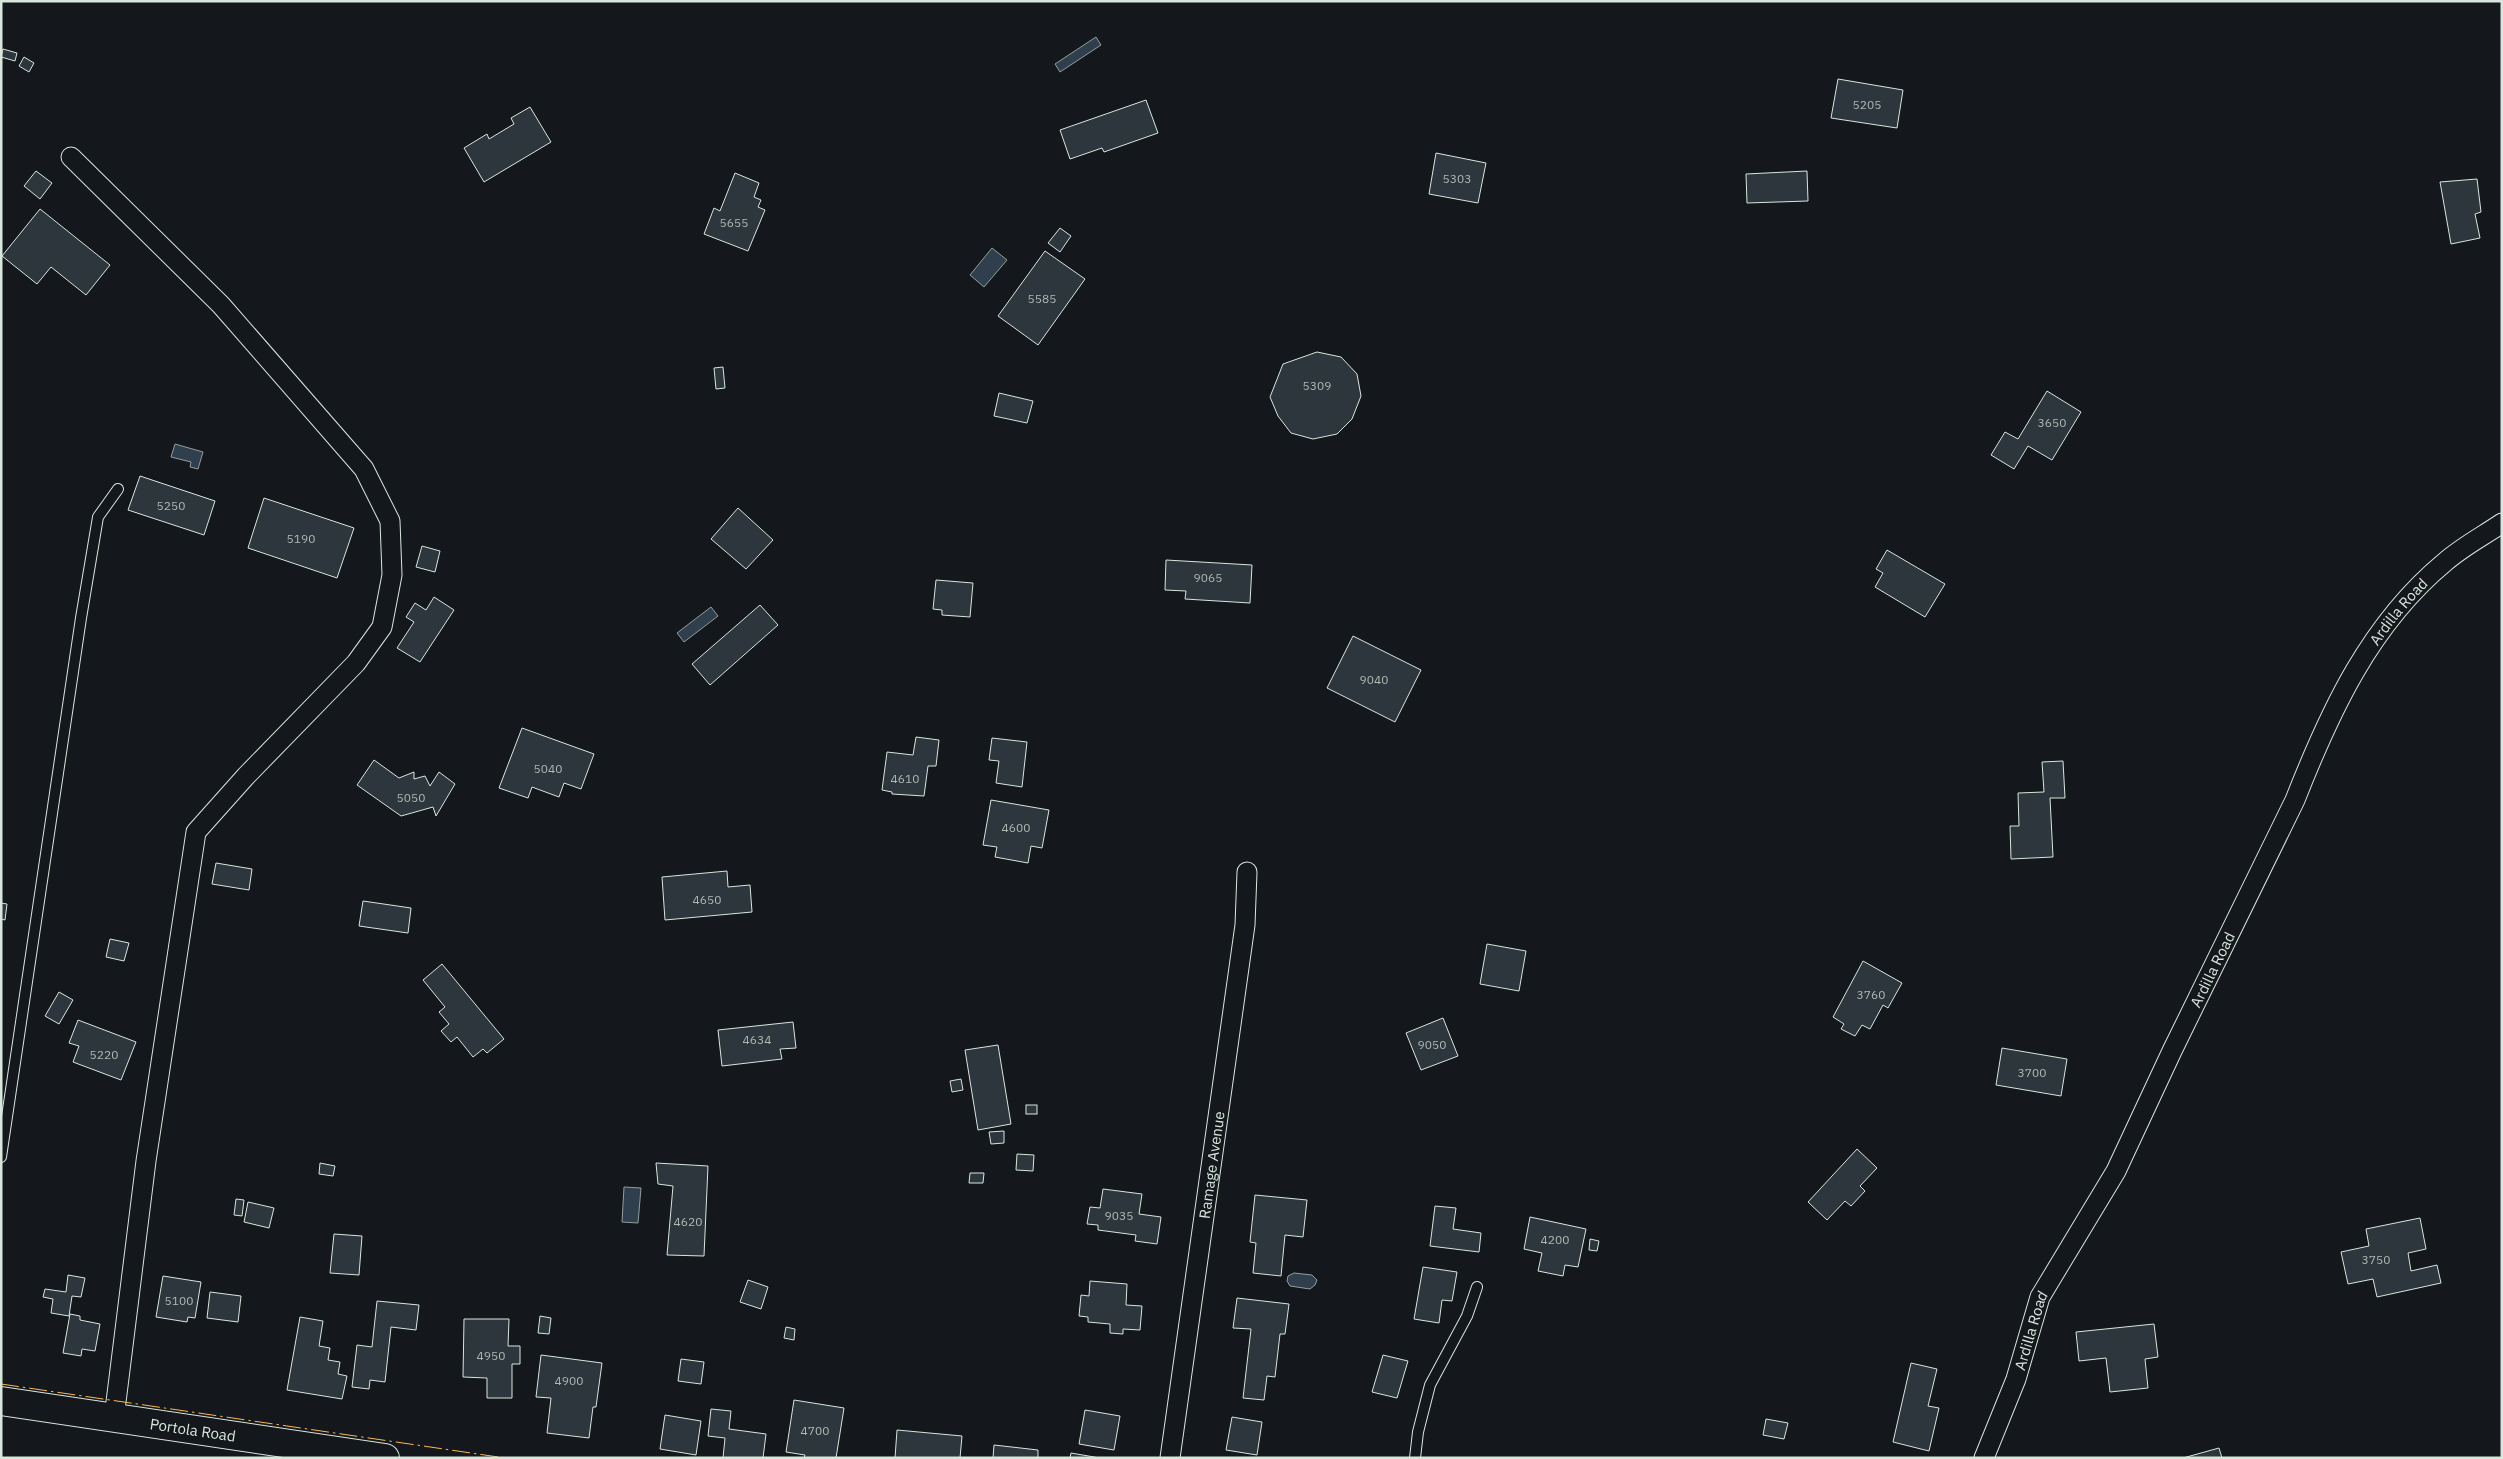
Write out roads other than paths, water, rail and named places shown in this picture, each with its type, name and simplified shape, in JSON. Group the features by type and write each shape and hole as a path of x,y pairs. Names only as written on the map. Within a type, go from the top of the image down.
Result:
{"street":[{"path":"71,157 221,305 364,468 390,520 392,575 382,627 356,664 246,776 196,832 146,1161 114,1418"},
{"name":"Ardilla Road","path":"1984,1458 2016,1379 2040,1296 2116,1171 2172,1051 2295,800 2310,761 2354,670 2390,618 2445,562 2502,523"},
{"name":"Ramage Avenue","path":"1170,1458 1245,925 1247,872"},
{"name":"Portola Road","path":"1,1401 385,1458"}],"lane":[{"path":"1,1157 81,618 98,517 118,489"},
{"path":"1415,1458 1418,1432 1430,1385 1467,1316 1477,1287"}],"water":[{"path":"1096,37 1101,45 1060,72 1055,64"},
{"path":"992,248 1007,260 984,287 970,275"},
{"path":"175,444 203,452 198,469 190,467 191,462 171,457"},
{"path":"711,607 718,616 684,642 677,633"},
{"path":"624,1187 641,1188 638,1223 622,1222"},
{"path":"1294,1273 1312,1275 1317,1280 1315,1285 1310,1289 1290,1286 1287,1281 1288,1276"}]}
